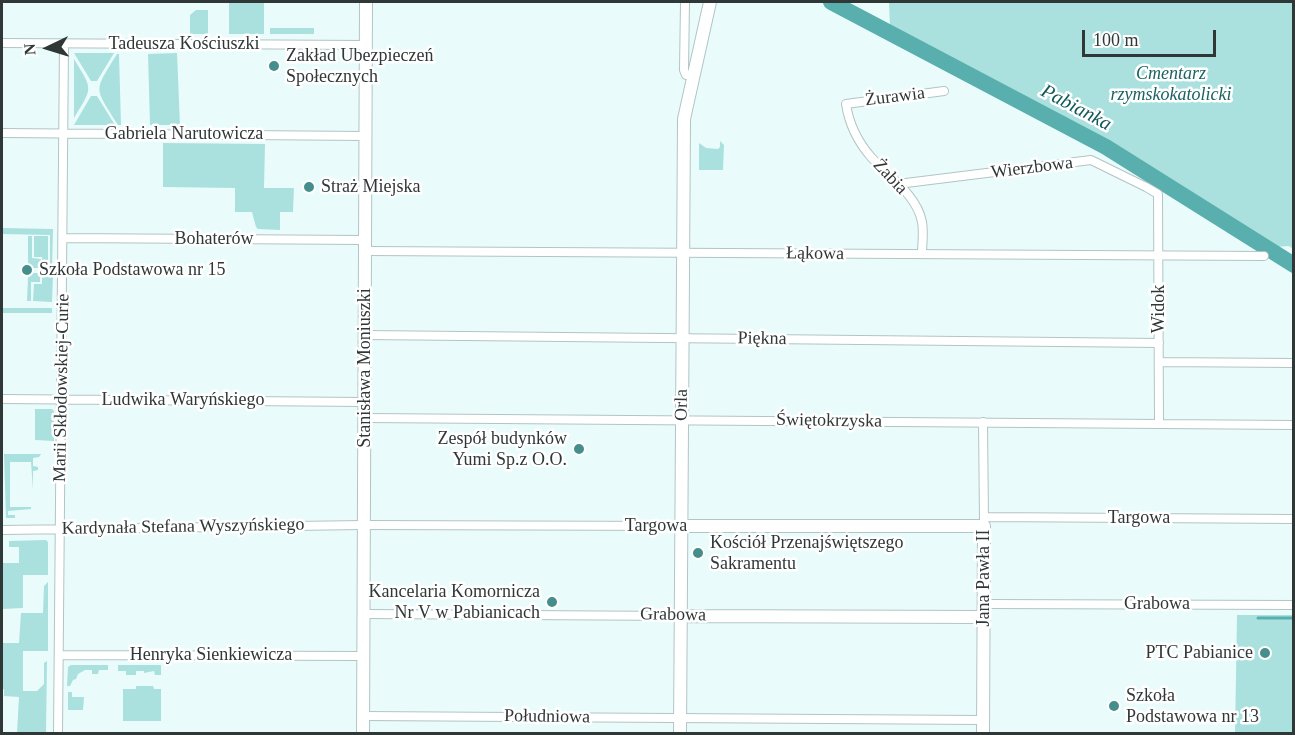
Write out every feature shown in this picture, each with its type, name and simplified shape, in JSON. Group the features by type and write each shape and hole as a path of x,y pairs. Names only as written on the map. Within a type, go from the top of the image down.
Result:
{"street":[{"name":"Stanisława Moniuszki","path":"363,734 366,2"},
{"path":"685,2 684,70 686,75 693,77"},
{"name":"Orla","path":"680,734 684,119 710,2"},
{"name":"Tadeusza Kościuszki","path":"2,43 366,45"},
{"name":"Marii Skłodowskiej-Curie","path":"58,734 64,43"},
{"name":"Żurawia","path":"846,104 944,91"},
{"name":"Żabia","path":"846,104 848,117 859,140 870,156 914,203 922,221 922,254"},
{"name":"Gabriela Narutowicza","path":"2,133 366,136"},
{"name":"Wierzbowa","path":"897,184 1092,160 1158,194"},
{"name":"Widok","path":"1158,194 1159,424"},
{"name":"Bohaterów","path":"63,238 365,246"},
{"name":"Łąkowa","path":"365,246 683,252 1264,256"},
{"name":"Piękna","path":"366,335 1159,343"},
{"path":"1159,362 1293,363"},
{"name":"Ludwika Waryńskiego","path":"2,399 365,402"},
{"name":"Świętokrzyska","path":"365,418 1293,425"},
{"name":"Jana Pawła II","path":"983,422 983,734"},
{"name":"Targowa","path":"364,525 682,526 1293,519"},
{"name":"Kardynała Stefana Wyszyńskiego","path":"2,530 364,525"},
{"name":"Grabowa","path":"363,614 681,615 1293,605"},
{"name":"Henryka Sienkiewicza","path":"59,656 363,656"},
{"name":"Południowa","path":"363,716 983,720"}],"green space":[{"path":"229,2 264,2 264,34 229,34"},
{"name":"Cmentarz rzymskokatolicki","path":"889,2 1293,2 1293,249 1289,246 1276,247 1108,142 890,28"},
{"path":"196,10 208,10 208,34 190,34 190,15"},
{"path":"270,28 314,28 314,34 270,34"},
{"path":"74,53 114,53 97,81 91,81"},
{"path":"177,53 180,125 150,125 148,54"},
{"path":"119,54 121,125 118,125 104,103 100,90 100,83"},
{"path":"74,59 85,77 88,89 85,100 74,118"},
{"path":"91,96 97,96 115,125 74,125"},
{"path":"720,141 724,145 723,170 699,170 699,143 706,148 718,149"},
{"path":"163,143 265,144 264,188 294,188 293,212 280,212 280,230 258,229 252,212 235,212 235,188 163,187"},
{"path":"2,228 53,229 52,268 50,269 50,235 2,234"},
{"path":"28,236 32,236 32,258 41,259 41,268 31,268 28,264"},
{"path":"34,236 48,236 48,268 42,268 42,257 34,257"},
{"path":"31,273 40,273 40,282 31,282 31,301 27,301 28,277"},
{"path":"42,273 53,274 52,302 33,301 34,284 42,284"},
{"path":"2,308 52,308 52,313 2,313"},
{"path":"35,409 54,411 54,441 35,440"},
{"path":"4,454 41,454 33,458 33,466 38,467 38,470 33,471 33,490 31,462 10,462 10,507 31,507 31,509 8,511 8,515 15,515 15,518 6,518"},
{"path":"46,540 48,542 48,575 23,575 23,608 2,609 2,563 19,563 19,547 9,547 9,541"},
{"path":"48,582 48,651 23,651 23,691 37,691 44,684 44,663 47,661 46,733 17,733 19,697 4,696 2,643 19,643 21,613 43,613 44,586"},
{"name":"PTC Pabianice","path":"1237,615 1293,615 1293,733 1235,733"},
{"path":"71,665 108,665 108,670 99,670 98,674 92,674 92,670 85,670 78,674 70,686 67,686 68,667"},
{"path":"118,665 161,665 161,675 155,675 154,671 144,673 144,671 136,671 136,675 126,675 126,671 118,671"},
{"path":"136,686 153,686 154,689 161,689 161,721 123,721 123,689 136,689"},
{"path":"68,692 72,692 72,697 84,697 83,710 68,710"}],"waterway":[{"name":"Pabianka","path":"831,2 1106,147 1294,265"},
{"path":"1258,618 1294,618"}],"place":[{"name":"Zakład Ubezpieczeń Społecznych","path":"274,66"},
{"name":"Straż Miejska","path":"309,187"},
{"name":"Szkoła Podstawowa nr 15","path":"27,270"},
{"name":"Zespół budynków Yumi Sp.z O.O.","path":"579,449"},
{"name":"Kościół Przenajświętszego Sakramentu","path":"698,553"},
{"name":"Kancelaria Komornicza Nr V w Pabianicach","path":"552,602"},
{"name":"PTC Pabianice","path":"1265,653"},
{"name":"Szkoła Podstawowa nr 13","path":"1114,706"}]}
